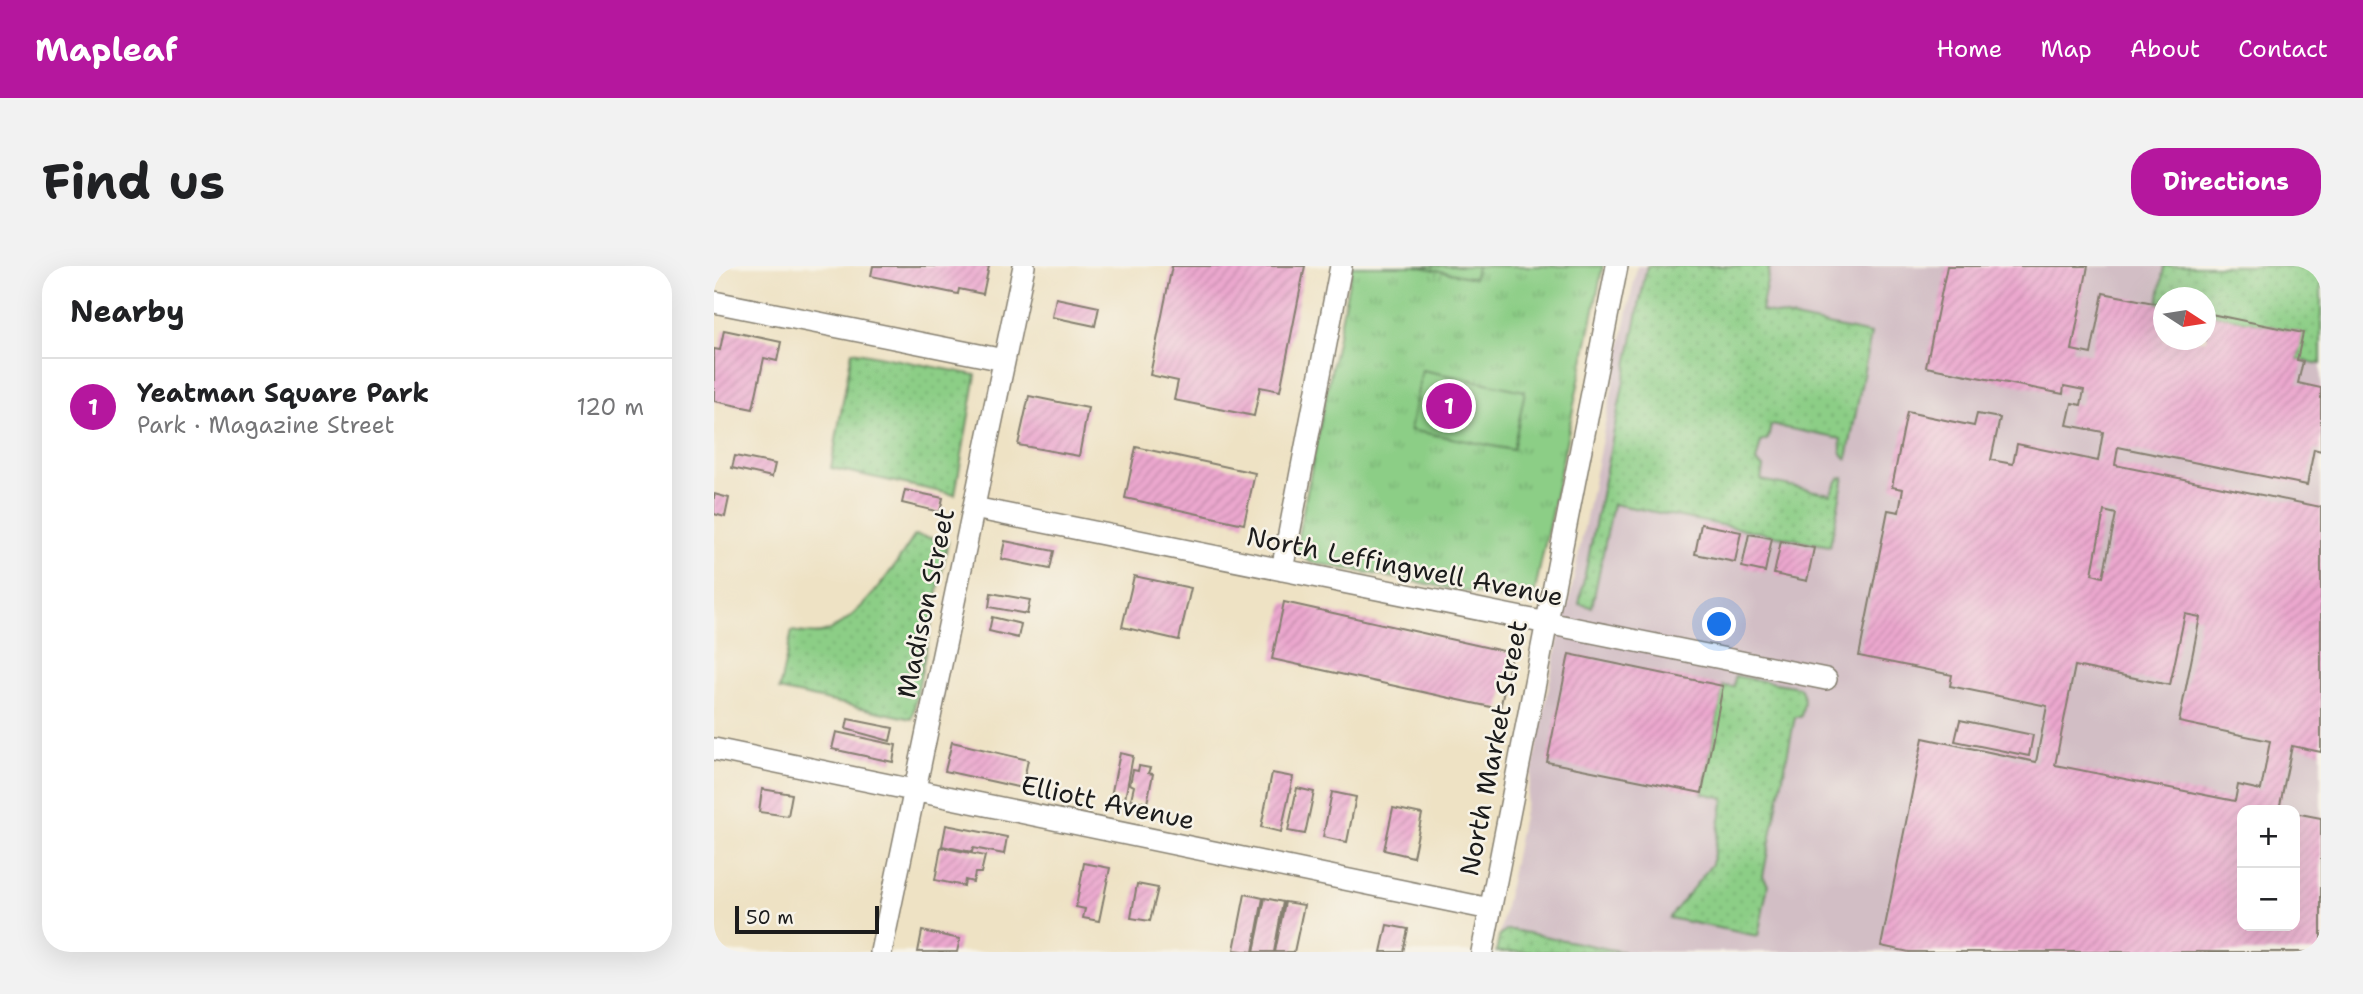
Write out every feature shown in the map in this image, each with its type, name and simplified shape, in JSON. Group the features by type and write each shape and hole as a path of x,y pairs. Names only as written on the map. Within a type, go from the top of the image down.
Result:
{"street":[{"name":"Madison Street","path":"881,952 1024,266"},
{"path":"1282,570 1341,266"},
{"name":"North Market Street","path":"1482,952 1616,266"},
{"path":"714,302 1004,359"},
{"name":"North Leffingwell Avenue","path":"974,508 1826,678"},
{"name":"Elliott Avenue","path":"714,749 1490,909"}],"shaded area":[{"path":"1637,266 2321,266 2321,952 1496,952 1558,640 1569,602"}],"green space":[{"path":"1352,266 1603,266 1534,596 1529,601 1522,602 1310,562 1298,554 1296,546"},
{"path":"1416,266 1477,266 1474,278"},
{"path":"1647,266 1770,266 1761,311 1871,334 1847,459 1842,452 1841,439 1771,425 1768,439 1761,442 1756,462 1763,467 1761,480 1830,494 1839,478 1844,477 1830,546 1613,504 1592,607 1579,604"},
{"path":"2164,266 2321,266 2321,364 2297,360 2302,333 2216,315 2216,287 2161,287"},
{"path":"852,351 976,375 955,495 831,468"},
{"path":"1422,370 1525,391 1513,450 1410,430"},
{"path":"915,535 948,541 912,719 779,690 792,631 821,633 851,616 876,590"},
{"path":"1735,676 1799,687 1804,698 1801,717 1795,717 1763,876 1768,885 1758,936 1669,918 1712,864 1724,798 1702,793 1723,686 1734,687"},
{"path":"1506,930 1624,952 1496,952 1499,937"}],"building":[{"path":"873,266 989,266 983,294 959,289 958,294 871,276"},
{"path":"1172,266 1305,266 1280,391 1260,387 1254,416 1174,400 1178,381 1150,375"},
{"path":"1947,266 2088,266 2072,350 2091,354 2103,293 2153,303 2153,350 2216,350 2216,315 2303,333 2297,360 2303,361 2298,383 2321,388 2321,451 2314,449 2307,485 2118,447 2115,465 2321,507 2321,752 2292,746 2280,805 2237,805 2237,931 2300,931 2300,814 2321,818 2321,952 1909,952 1881,946 1923,738 2036,762 2047,706 1950,686 1952,675 1859,656 1888,510 1899,512 1903,489 1892,487 1907,412 1974,426 1977,414 2000,418 1991,460 2013,464 2017,444 2098,461 2103,432 2067,425 2072,403 2081,405 2084,390 2064,386 2063,394 1926,367","holes":["2104,511 2116,514 2103,577 2092,574","2185,614 2200,617 2179,722 2270,741 2261,790 2238,785 2235,801 2055,765 2075,666 2170,685"]},
{"path":"1056,298 1099,307 1095,326 1052,317"},
{"path":"724,330 781,342 777,361 764,358 753,409 714,401 714,349 720,350"},
{"path":"1029,396 1088,408 1079,456 1018,445"},
{"path":"1136,447 1255,473 1244,524 1125,498"},
{"path":"735,456 775,464 772,477 732,468"},
{"path":"905,490 943,498 940,512 902,503"},
{"path":"714,494 729,498 725,517 714,514"},
{"path":"1701,524 1741,532 1735,562 1695,554"},
{"path":"1749,534 1772,538 1765,572 1742,567"},
{"path":"1005,541 1054,551 1050,569 1001,559"},
{"path":"1781,541 1814,548 1807,581 1774,574"},
{"path":"1134,576 1191,588 1179,640 1122,627"},
{"path":"991,593 1030,600 1027,614 989,607"},
{"path":"1284,602 1512,653 1500,709 1272,659"},
{"path":"992,617 1021,624 1018,638 989,631"},
{"path":"1569,654 1723,686 1702,793 1547,762"},
{"path":"848,719 893,728 890,741 846,729"},
{"path":"1960,720 2033,735 2029,756 1955,741"},
{"path":"836,732 896,745 893,762 832,749"},
{"path":"952,742 1028,760 1022,788 945,771"},
{"path":"1120,753 1133,756 1125,799 1111,796"},
{"path":"1139,766 1150,768 1148,773 1153,774 1147,803 1131,799 1133,770 1138,771"},
{"path":"1272,773 1293,777 1281,832 1261,827"},
{"path":"1297,788 1314,792 1305,834 1288,831"},
{"path":"762,789 792,794 788,816 759,812"},
{"path":"1332,792 1356,797 1347,842 1323,837"},
{"path":"1393,808 1422,814 1413,857 1384,850"},
{"path":"946,825 1007,837 1004,854 973,848 972,852 942,846"},
{"path":"941,847 985,856 981,873 975,873 973,882 965,880 964,886 935,880"},
{"path":"1084,863 1110,868 1099,921 1083,918 1085,909 1076,907"},
{"path":"1137,884 1158,888 1150,921 1131,918"},
{"path":"1245,894 1263,898 1253,952 1234,950"},
{"path":"1265,898 1283,902 1274,952 1254,952"},
{"path":"1285,902 1304,905 1294,952 1275,952"},
{"path":"1387,925 1408,929 1403,952 1381,952"},
{"path":"922,931 960,939 957,952 918,952"}],"place":[{"name":"Yeatman Square Park","path":"1449,406"}]}
